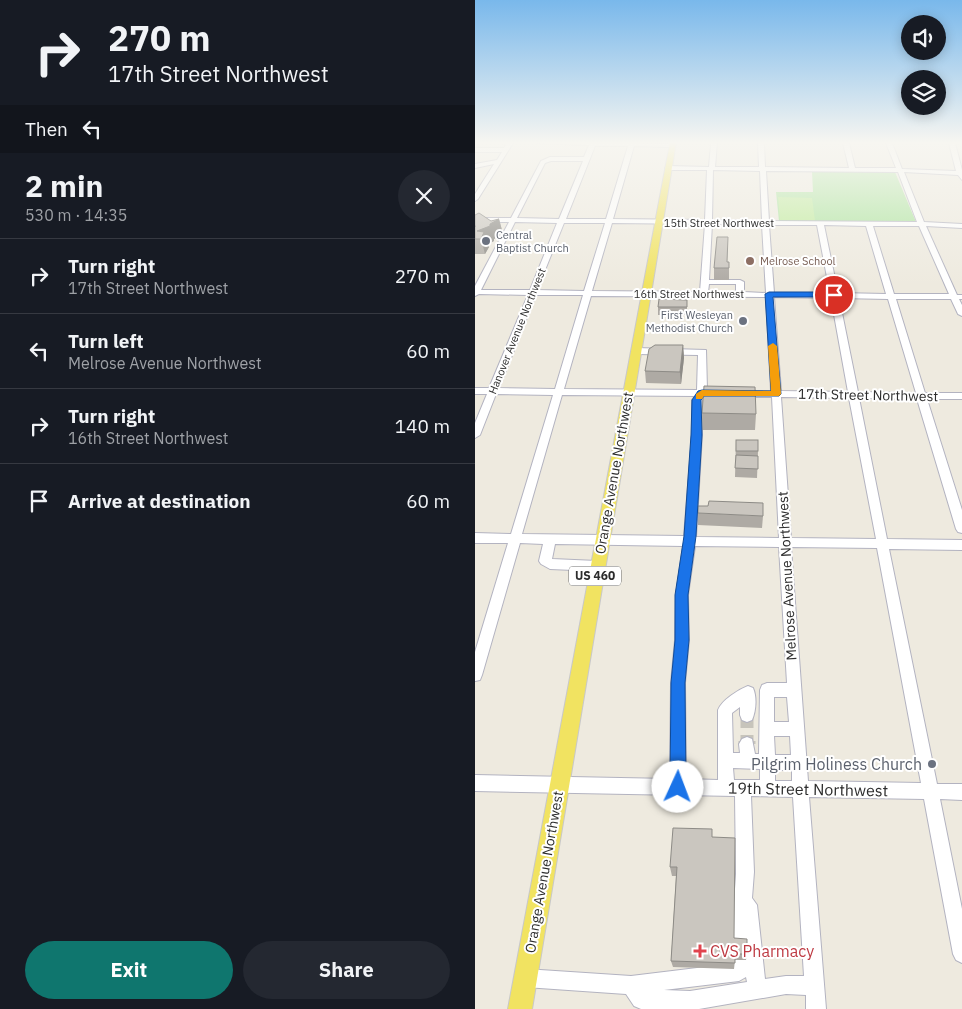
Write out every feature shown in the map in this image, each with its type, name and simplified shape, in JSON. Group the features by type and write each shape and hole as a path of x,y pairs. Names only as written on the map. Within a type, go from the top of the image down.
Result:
{"main road":[{"name":"Orange Avenue Northwest","path":"520,1009 664,190"}],"street":[{"path":"475,293 529,190"},
{"name":"Hanover Avenue Northwest","path":"475,435 574,190"},
{"path":"475,675 618,190"},
{"path":"704,294 710,190"},
{"name":"Melrose Avenue Northwest","path":"763,190 816,1009"},
{"path":"908,190 922,224 958,297 962,314"},
{"name":"15th Street Northwest","path":"475,220 922,224 962,226"},
{"path":"820,223 929,792 962,954"},
{"path":"869,224 962,529"},
{"path":"475,275 485,275"},
{"path":"709,282 740,279 740,294"},
{"name":"16th Street Northwest","path":"475,293 958,297"},
{"path":"636,351 703,352 702,393 697,400 697,435 689,542 682,595 682,640 678,683 678,787"},
{"name":"17th Street Northwest","path":"475,390 962,396"},
{"path":"475,538 962,545"},
{"path":"551,540 545,561 551,564 597,566"},
{"path":"767,690 768,789"},
{"path":"726,788 725,710 748,693 767,690 794,690"},
{"path":"747,715 748,693"},
{"path":"767,729 798,729"},
{"path":"747,744 747,761"},
{"path":"725,760 800,763"},
{"name":"19th Street Northwest","path":"475,783 962,792"},
{"path":"743,788 745,872 757,990"},
{"path":"525,978 631,985 739,972 745,872"},
{"path":"631,985 641,999 690,1000 786,986 814,986"}],"green space":[{"path":"813,190 903,190 916,222 779,221 776,192 813,192"},
{"path":"778,197 812,198 815,221 780,220"}],"building":[{"path":"479,213 491,221 499,219 490,224 490,226 477,231 484,232 481,239 475,239 475,215"},
{"path":"717,237 728,237 727,262 729,262 729,268 714,268"},
{"path":"659,299 687,300 687,307 658,307"},
{"path":"655,345 683,345 680,372 645,371 649,349"},
{"path":"704,386 755,387 756,414 702,413"},
{"path":"736,440 758,440 758,451 736,451"},
{"path":"736,455 758,456 758,469 735,468"},
{"path":"709,501 763,503 763,516 698,513 698,506 708,506"},
{"name":"CVS Pharmacy","path":"673,828 712,829 712,837 735,838 734,938 747,939 747,954 735,954 735,963 671,961 677,867 670,867"}],"tunnel":[{"path":"747,715 747,744"}],"slow traffic":[{"path":"699,396 702,393 776,394 773,346"}],"place":[{"name":"Central Baptist Church","path":"486,241"},
{"name":"Melrose School","path":"750,261"},
{"name":"First Wesleyan Methodist Church","path":"743,321"},
{"name":"Pilgrim Holiness Church","path":"932,764"},
{"name":"CVS Pharmacy","path":"700,951"}],"route":[{"path":"678,787 678,683 682,640 682,595 690,536 697,435 697,400 702,393 776,394 769,294 834,295"}]}
